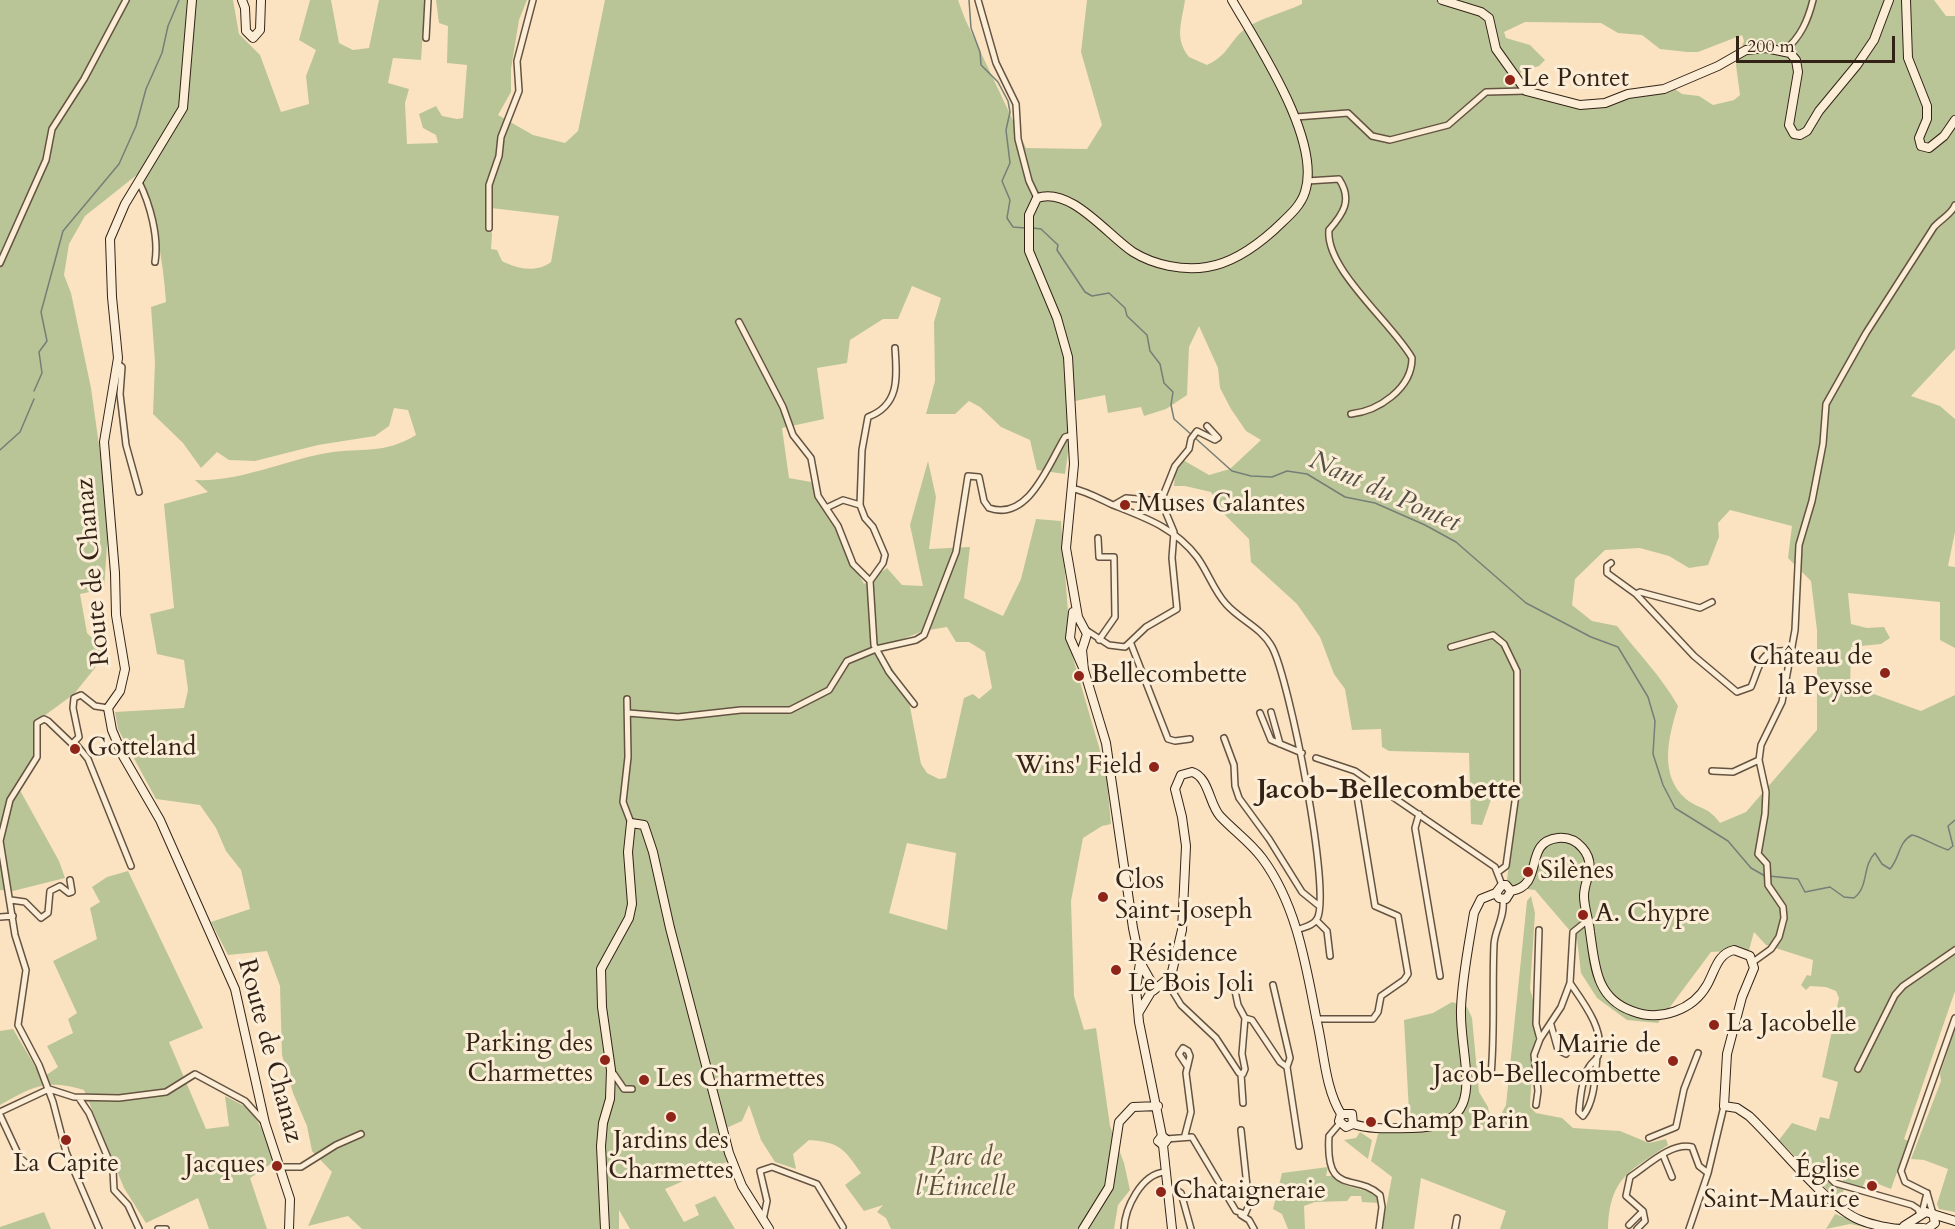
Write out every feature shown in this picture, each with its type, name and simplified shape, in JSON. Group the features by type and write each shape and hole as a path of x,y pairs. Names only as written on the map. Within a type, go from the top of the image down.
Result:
{"street":[{"path":"0,263 46,160 52,129 84,80 126,0"},
{"name":"Route de Chanaz","path":"192,0 183,108 117,220 110,239 111,287 118,364 104,442 115,573 116,615 125,670 120,691 108,708 112,730 123,756 160,820 235,989 265,1123 290,1199 289,1229"},
{"path":"242,0 245,8 246,31 253,38 260,30 261,0"},
{"path":"426,38 428,0"},
{"path":"488,224 489,185 501,137 519,91 517,61 533,0"},
{"path":"978,0 993,54 1014,97 1018,114 1018,139 1029,181 1037,198"},
{"path":"1037,198 1056,198 1082,209 1120,243 1145,258 1176,267 1204,268 1240,255 1268,235 1294,210 1305,191 1307,181 1296,117 1232,0"},
{"path":"1442,0 1481,12 1489,18 1496,49 1526,91"},
{"path":"1784,51 1794,42 1806,23 1813,0"},
{"path":"1296,117 1348,113 1372,136 1390,140 1449,125 1486,92 1526,91 1580,105 1605,103 1628,94 1664,88 1753,48 1784,51 1793,56 1797,66 1790,125 1794,134 1800,135 1807,131 1819,111 1866,53 1879,28 1889,0"},
{"path":"1906,0 1908,58 1927,106 1927,118 1919,138 1921,146 1929,148 1936,144 1955,120"},
{"path":"1307,181 1339,179 1345,188 1347,196 1343,213 1329,230 1331,253 1339,269 1355,284 1412,358 1407,377 1384,404 1373,411 1351,414"},
{"path":"139,182 147,201 157,247 155,261"},
{"path":"1037,198 1032,206 1028,223 1031,258 1067,349 1072,435 1071,488 1066,548 1078,616 1084,629 1084,670"},
{"path":"1753,962 1771,949 1783,926 1783,907 1767,878 1767,868 1758,854 1766,792 1759,760 1761,745 1782,702 1789,651 1795,630 1799,545 1807,526 1823,444 1826,404 1866,333 1934,227 1954,210"},
{"path":"739,322 783,407 793,435 811,459 818,496 838,526 854,564 870,582"},
{"path":"895,348 896,372 891,401 880,412 867,417 862,450 860,505 885,555 883,563 870,582 873,639 876,649 890,672 914,704"},
{"path":"118,364 122,367 120,394 126,445 139,492"},
{"path":"1072,630 1084,629 1099,640 1119,648 1131,644 1146,627 1177,609 1172,558 1174,532 1161,501 1175,466 1189,449 1193,437 1200,431 1217,439 1207,426"},
{"path":"628,713 678,717 741,710 790,710 829,690 844,663 876,649 916,640 924,635 930,626 956,552 968,476 974,474 980,477 984,501 989,508 999,510 1017,506 1034,490 1065,437 1072,435"},
{"path":"1071,488 1156,522 1174,532 1197,557 1226,604 1260,631 1271,645 1278,660 1302,753 1317,860 1316,920"},
{"path":"1114,505 1126,498 1161,501"},
{"path":"826,508 843,500 860,505"},
{"path":"1098,538 1099,557 1114,557 1115,601 1115,617 1099,640"},
{"path":"1611,563 1607,566 1607,573 1636,594 1687,649 1737,692 1751,687 1765,655 1771,651 1789,651"},
{"path":"1073,588 1070,636 1084,670 1112,771 1133,928 1140,962 1137,993 1139,1012 1164,1140 1165,1172 1172,1229"},
{"path":"1636,594 1640,592 1700,608 1712,602"},
{"path":"1451,647 1493,635 1504,644 1517,671 1518,787 1506,866 1498,872"},
{"path":"1074,643 1099,640"},
{"path":"1131,644 1168,739 1175,741 1190,739"},
{"path":"75,743 79,737 73,708 74,698 81,695 95,706 108,708"},
{"path":"605,1229 601,1146 603,1124 610,1100 611,1070 602,1007 601,969 629,918 632,904 628,852 631,823 623,802 628,757 627,699"},
{"path":"1271,712 1280,744"},
{"path":"1260,713 1267,735 1280,744 1302,753"},
{"path":"75,743 68,743 48,721 44,719 37,723 37,757 10,800 0,841 16,942 26,970 19,1031 39,1065 49,1089 66,1152 99,1229"},
{"path":"1224,738 1234,765 1235,786 1239,798 1269,839 1302,892 1318,905"},
{"path":"75,743 88,759 130,866"},
{"path":"1316,758 1355,771 1419,814 1498,872 1502,885"},
{"path":"1712,771 1733,772 1759,760"},
{"path":"1139,1012 1152,993 1167,982 1172,974 1185,912 1186,846 1175,789 1177,779 1186,772 1192,772 1202,777 1214,808 1248,842 1280,886 1297,930 1333,1100 1341,1114 1340,1123 1329,1136 1334,1173 1340,1180 1374,1190 1380,1195 1382,1207 1379,1229"},
{"path":"1317,1019 1373,1020 1378,1012 1381,996 1404,980 1408,974 1397,914 1375,906 1356,790"},
{"path":"1419,814 1415,828 1440,976"},
{"path":"631,823 644,825 651,845 701,1052 729,1153 742,1186 769,1229"},
{"path":"1511,891 1520,889 1530,880 1536,853 1543,844 1560,838 1572,840 1582,847 1590,861 1584,894 1594,965 1601,985 1618,1004 1642,1014 1672,1013 1695,1000 1727,952 1740,950 1753,962 1754,968 1742,997 1726,1054 1724,1106 1708,1173 1689,1229"},
{"path":"11,900 25,902 41,918 48,913 50,891 60,886 72,892 70,880"},
{"path":"1502,885 1506,885 1511,891"},
{"path":"1340,1123 1346,1127 1353,1124 1368,1128 1431,1128 1447,1123 1461,1108 1466,1094 1461,1006 1474,909 1480,899 1496,893 1502,885"},
{"path":"1503,900 1509,897 1511,891"},
{"path":"1491,1075 1494,941 1504,913 1503,900 1496,893"},
{"path":"0,916 13,916"},
{"path":"1297,930 1316,920"},
{"path":"1316,920 1327,932 1330,956"},
{"path":"1536,1105 1538,1091 1534,1055 1570,983 1573,932 1589,920"},
{"path":"1539,930 1536,1024 1540,1039"},
{"path":"1573,932 1581,930 1591,932"},
{"path":"1858,1068 1899,991 1955,951"},
{"path":"1140,962 1150,980 1152,993"},
{"path":"1138,982 1150,980 1167,982"},
{"path":"1167,982 1180,1005 1216,1038 1232,1065 1241,1074 1244,1103"},
{"path":"1570,983 1594,1022 1599,1046 1594,1088 1583,1116 1579,1112 1580,1102 1588,1068 1597,1058"},
{"path":"1273,985 1290,1058 1287,1067 1299,1146"},
{"path":"1234,987 1238,1005 1245,1018 1242,1054 1245,1069 1241,1074"},
{"path":"1137,993 1142,996 1152,993"},
{"path":"1245,1018 1252,1020 1280,1062 1287,1067"},
{"path":"1935,1223 1927,1193 1905,1182 1900,1171 1954,1022"},
{"path":"1551,1025 1558,1050 1566,1054"},
{"path":"1649,1138 1676,1127 1684,1089 1698,1053"},
{"path":"1185,1135 1191,1112 1187,1092 1186,1066"},
{"path":"611,1070 624,1089 632,1089"},
{"path":"33,1164 27,1164 20,1158 0,1114 49,1089 79,1098 119,1098 166,1092 190,1076 199,1074 245,1101 265,1123"},
{"path":"79,1098 89,1113 113,1170 114,1190 128,1205 139,1229"},
{"path":"1083,1229 1109,1187 1119,1122 1132,1107 1158,1106"},
{"path":"1724,1106 1737,1108 1749,1116 1840,1209 1861,1220 1901,1229 1925,1228 1935,1223 1955,1221"},
{"path":"1341,1114 1352,1114 1353,1124"},
{"path":"1236,1212 1245,1214 1249,1205 1241,1130"},
{"path":"280,1167 301,1167 336,1145 362,1134"},
{"path":"1164,1140 1185,1135 1195,1140 1236,1212 1249,1220 1254,1229"},
{"path":"1637,1229 1645,1221 1643,1211 1626,1196 1630,1177 1663,1155 1683,1146 1692,1147 1699,1166 1708,1173"},
{"path":"1663,1155 1672,1177"},
{"path":"763,1220 767,1201 760,1171 772,1167 817,1184 843,1227"},
{"path":"1835,1167 1828,1176 1834,1183 1912,1205 1921,1214"},
{"path":"1124,1229 1127,1209 1138,1191 1152,1175 1165,1172"},
{"path":"1167,1190 1175,1189 1181,1193 1191,1229"},
{"path":"1925,1228 1919,1221 1927,1193"},
{"path":"1629,1225 1643,1211"},
{"path":"1893,1227 1911,1223 1921,1214 1933,1214 1955,1221"},
{"path":"1455,1229 1457,1218"},
{"path":"158,1229 166,1229"}],"green space":[{"name":"Parc de l'Étincelle","path":"0,0 233,0 239,34 260,55 281,112 309,104 306,76 316,50 299,40 310,0 331,0 339,43 353,50 369,48 379,0 425,0 421,60 393,58 388,83 409,89 405,103 407,144 438,143 436,135 423,128 419,114 436,106 442,116 463,118 467,65 447,63 448,26 439,23 436,0 527,0 519,20 511,69 511,92 498,115 533,135 565,143 578,131 605,0 958,0 1026,148 1087,149 1102,125 1081,52 1087,0 1185,0 1180,30 1184,50 1189,57 1207,65 1220,57 1245,29 1258,21 1302,4 1302,0 1934,0 1946,16 1955,16 1955,349 1911,396 1940,406 1955,419 1955,532 1948,566 1955,567 1955,648 1940,640 1940,602 1848,593 1851,624 1867,628 1884,627 1890,638 1881,644 1851,647 1850,690 1868,692 1921,711 1955,695 1955,991 1904,1139 1908,1141 1891,1189 1866,1179 1863,1186 1866,1189 1847,1184 1836,1175 1836,1168 1829,1165 1824,1172 1829,1182 1845,1187 1839,1202 1779,1140 1792,1123 1816,1131 1820,1117 1829,1119 1838,1082 1822,1077 1839,998 1836,991 1826,987 1810,986 1806,990 1801,985 1807,975 1811,976 1813,960 1766,945 1754,932 1749,950 1711,952 1658,1023 1627,1020 1597,998 1581,973 1577,939 1535,890 1516,888 1507,880 1519,779 1497,783 1482,825 1471,824 1469,753 1389,751 1382,747 1381,729 1352,730 1345,689 1334,674 1320,637 1297,604 1251,562 1249,539 1224,514 1211,492 1174,486 1175,472 1183,460 1209,475 1230,469 1261,440 1246,431 1231,409 1220,388 1218,368 1199,326 1189,347 1187,395 1166,409 1144,416 1141,407 1108,413 1105,395 1075,401 1065,474 1037,470 1030,440 1001,427 980,407 969,401 955,414 926,414 935,381 934,322 941,298 912,286 898,319 883,319 850,340 847,363 817,368 824,419 782,428 789,478 811,482 864,584 887,568 902,585 923,586 910,525 928,461 936,497 929,549 970,547 964,598 1003,616 1021,579 1036,519 1061,521 1071,651 1106,771 1111,824 1102,826 1083,838 1071,901 1074,996 1084,1030 1096,1028 1110,1126 1124,1163 1130,1190 1118,1205 1114,1229 891,1229 886,1218 877,1212 883,1205 864,1211 845,1185 861,1173 840,1148 828,1143 809,1140 793,1154 796,1169 775,1162 761,1140 749,1105 742,1121 724,1129 729,1161 665,1189 684,1222 699,1215 695,1205 715,1196 735,1229 630,1229 619,1210 619,1229 362,1229 348,1216 308,1226 332,1172 312,1151 307,1126 293,1093 282,1055 280,986 267,951 228,955 211,922 250,909 241,870 226,851 216,828 200,805 156,799 118,729 115,712 184,708 188,690 184,660 157,654 150,614 174,608 164,504 208,492 195,480 228,478 327,453 383,448 416,435 408,410 394,408 389,426 375,436 318,445 255,461 229,460 217,452 201,468 183,443 153,414 155,362 151,307 166,302 157,237 138,174 85,216 69,244 64,275 71,293 91,388 109,517 104,589 80,594 87,633 107,653 74,694 33,724 33,760 16,783 59,861 65,878 13,891 0,890","holes":["1525,22 1601,23 1618,33 1642,35 1660,49 1687,52 1698,52 1742,35 1744,41 1736,65 1740,95 1734,100 1713,105 1699,96 1682,94 1675,89 1661,94 1636,89 1600,101 1574,101 1529,89 1520,74 1522,71 1539,66 1545,60 1530,45 1506,38 1504,32","491,208 559,216 551,262 540,268 520,268 502,261 497,250 491,249 492,233 488,229","1730,510 1792,526 1788,558 1811,581 1817,630 1817,730 1746,812 1720,823 1708,811 1686,799 1677,789 1672,778 1668,754 1678,706 1671,695 1617,626 1592,621 1572,605 1575,579 1605,550 1640,548 1669,556 1689,568 1708,565 1719,537 1718,523","947,627 956,642 969,642 985,652 992,688 979,699 973,694 964,698 946,778 939,779 927,773 921,764 907,691 882,653 883,647 923,631","907,843 956,853 947,930 889,913"]},
{"path":"128,871 203,1028 169,1042 206,1129 229,1126 225,1096 250,1109 268,1139 275,1161 250,1178 267,1229 209,1229 198,1198 146,1223 124,1188 84,1090 60,1085 40,1086 0,1105 0,1031 13,1029 42,1078 58,1067 47,1046 73,1033 68,1019 77,1013 53,961 97,939 90,908 100,902 92,887 107,877"},
{"path":"1531,896 1535,913 1530,989 1536,1032 1530,1107 1536,1113 1562,1118 1573,1128 1620,1131 1649,1143 1666,1139 1668,1145 1624,1178 1613,1198 1608,1229 1500,1229 1506,1211 1421,1178 1414,1229 1382,1229 1392,1177 1371,1161 1379,1130 1402,1129 1409,1112 1404,1020 1433,1013 1452,1002 1467,1007 1472,1018 1479,1092 1488,1107 1491,1122 1497,1122 1506,1105 1527,901"},
{"path":"1955,1029 1955,1212 1939,1209 1937,1204 1948,1169 1924,1160 1911,1159 1941,1081 1940,1074"},
{"path":"1360,1132 1372,1140 1368,1159 1344,1140 1356,1138"},
{"path":"1328,1167 1326,1176 1334,1176 1343,1184 1379,1197 1379,1203 1362,1202 1361,1196 1351,1196 1347,1201 1315,1202 1304,1206 1305,1229 1288,1229 1282,1214 1273,1209 1282,1173"},
{"path":"44,1212 51,1229 0,1229 0,1227"},
{"path":"1835,1214 1875,1229 1850,1224 1826,1229"}],"waterway":[{"path":"34,391 42,373 39,352 47,341 41,312 63,231 119,164 136,126 146,89 162,53 168,26 179,0"},
{"name":"Nant du Pontet","path":"969,0 971,28 980,52 981,65 998,82 1008,101 1010,112 1006,130 1010,163 1002,181 1010,200 1007,218 1013,227 1025,228"},
{"name":"Nant du Pontet","path":"1033,228 1041,229 1058,245 1057,250 1085,292 1092,296 1109,293 1125,308 1127,316 1147,335 1150,351 1160,364 1164,383 1173,392 1171,405 1174,419 1232,471 1251,476 1272,477 1287,471 1307,474 1345,497 1375,503 1425,525 1456,542 1526,603 1591,637 1618,647 1648,697 1655,721 1653,754 1663,785 1675,808 1728,841 1751,868 1765,876"},
{"path":"0,450 20,432 34,399"},
{"name":"Nant du Pontet","path":"1769,876 1798,879 1805,892 1830,887 1844,897 1854,898 1862,888 1868,864 1875,853 1882,864 1890,869 1904,842 1912,835 1948,850 1953,846 1948,826 1955,820"}],"place":[{"name":"Le Pontet","path":"1510,80"},
{"name":"Muses Galantes","path":"1125,505"},
{"name":"Château de la Peysse","path":"1885,673"},
{"name":"Bellecombette","path":"1079,676"},
{"name":"Gotteland","path":"75,749"},
{"name":"Wins' Field","path":"1154,767"},
{"name":"Silènes","path":"1528,872"},
{"name":"Clos Saint-Joseph","path":"1103,897"},
{"name":"A. Chypre","path":"1583,915"},
{"name":"Résidence Le Bois Joli","path":"1116,970"},
{"name":"La Jacobelle","path":"1714,1025"},
{"name":"Parking des Charmettes","path":"605,1060"},
{"name":"Mairie de Jacob-Bellecombette","path":"1673,1061"},
{"name":"Les Charmettes","path":"644,1080"},
{"name":"Jardins des Charmettes","path":"671,1117"},
{"name":"Champ Parin","path":"1371,1122"},
{"name":"La Capite","path":"66,1140"},
{"name":"Jacques","path":"277,1166"},
{"name":"Église Saint-Maurice","path":"1872,1186"},
{"name":"Chataigneraie","path":"1161,1192"}],"district":[{"name":"Jacob-Bellecombette","path":"1389,792"}]}
